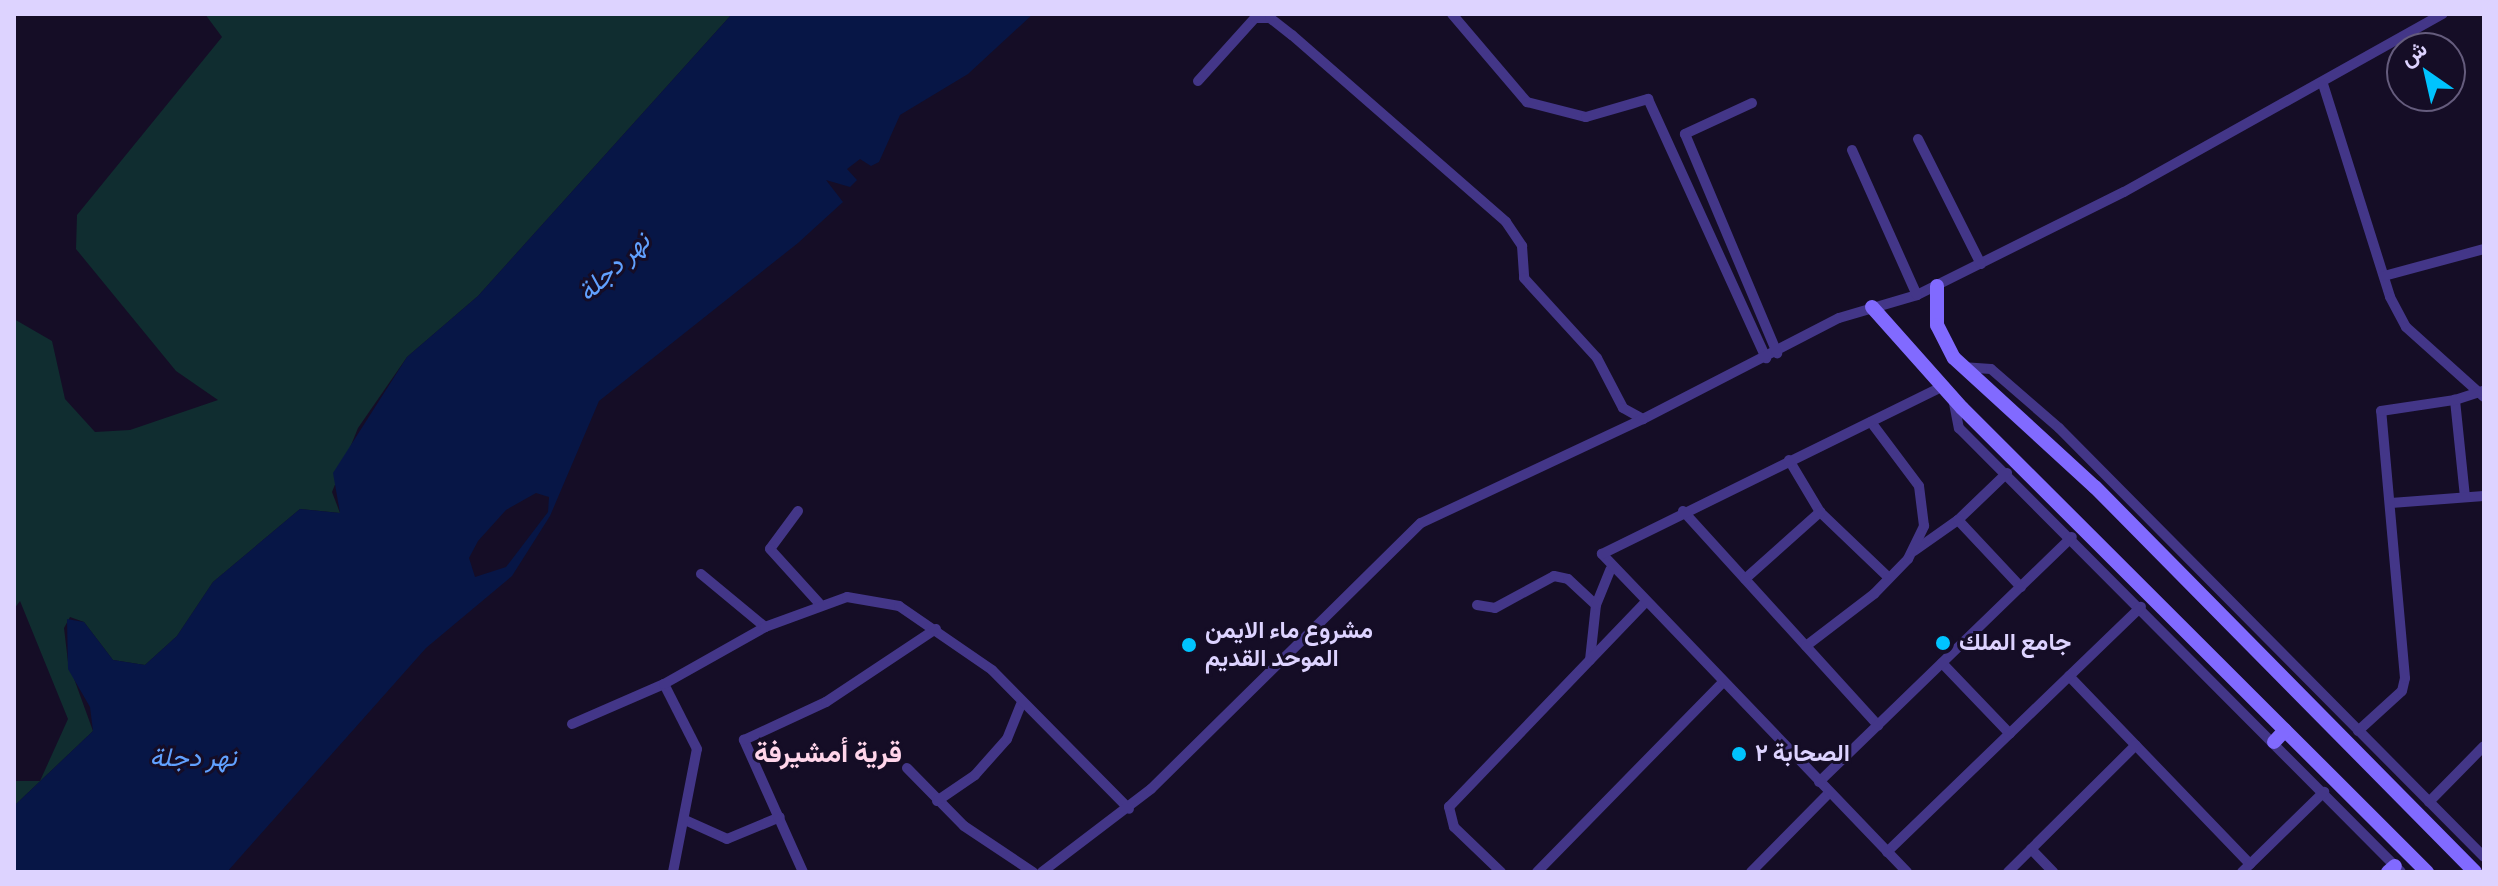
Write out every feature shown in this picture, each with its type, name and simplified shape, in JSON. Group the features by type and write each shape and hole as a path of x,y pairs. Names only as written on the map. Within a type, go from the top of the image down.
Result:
{"main road":[{"path":"1937,286 1935,313 1947,347 1962,367 2071,463 2475,872"},
{"path":"1872,307 1926,363 1948,392 2427,872"},
{"path":"1926,363 1947,347"},
{"path":"2309,705 2321,693"},
{"path":"2274,742 2285,730"}],"street":[{"path":"1452,14 1527,102 1586,117 1648,99 1766,358"},
{"path":"1042,872 1129,809 1421,523 1872,307 1917,295 1937,286 2323,84 2443,14"},
{"path":"1198,81 1255,18 1270,18 1506,222 1522,246 1524,278 1597,358 1623,408 1643,419"},
{"path":"2323,84 2384,276 2406,327 2482,394"},
{"path":"1752,103 1685,134 1777,353"},
{"path":"1918,139 1981,264"},
{"path":"1852,150 1917,295"},
{"path":"2384,276 2484,249"},
{"path":"1962,367 1991,369 2011,384 2484,857"},
{"path":"1907,872 1610,570 1604,549 1871,422 1948,392 1955,424 2072,537 2324,792 2395,870"},
{"path":"2358,731 2402,691 2405,678 2382,409 2482,394"},
{"path":"2455,400 2465,497"},
{"path":"1871,422 1908,466 1926,507 1913,551"},
{"path":"1789,460 1820,512 1889,578"},
{"path":"1806,646 1889,578 1913,551 1958,520 2007,473"},
{"path":"2391,503 2484,496"},
{"path":"798,511 770,549 819,603"},
{"path":"1683,511 1878,725"},
{"path":"1745,579 1820,512"},
{"path":"1958,520 2021,587"},
{"path":"1819,782 2072,537"},
{"path":"1590,660 1596,605 1610,570"},
{"path":"701,574 765,627"},
{"path":"1477,605 1491,609 1561,576 1596,605"},
{"path":"572,724 664,684 765,627 819,603 847,597 899,606 992,670 1021,705 1129,809"},
{"path":"1501,872 1454,827 1449,807 1644,604"},
{"path":"1887,852 2141,607"},
{"path":"803,872 744,740 826,702 936,629"},
{"path":"1942,663 2010,734"},
{"path":"2069,676 2136,745 2246,868 2324,792"},
{"path":"1537,872 1722,683"},
{"path":"664,684 696,743 685,820 673,872"},
{"path":"937,801 975,775 1007,739 1021,705"},
{"path":"2008,872 2136,745"},
{"path":"2429,802 2484,746"},
{"path":"907,768 937,801 1033,872"},
{"path":"1751,872 1829,793"},
{"path":"685,820 727,839 780,817"},
{"path":"2031,849 2053,872"}],"green space":[{"path":"205,14 732,14 478,296 407,357 358,428 332,492 340,513 300,509 213,582 177,636 145,665 113,660 84,622 70,617 64,628 68,662 93,731 14,806 14,781 40,781 68,719 20,601 14,609 14,319 52,341 65,399 95,432 130,430 218,400 176,371 76,249 77,215 222,37"}],"water":[{"name":"نهر دجلة","path":"732,14 1033,14 968,74 900,115 879,162 871,166 860,159 847,169 857,180 850,187 826,180 843,202 798,243 599,401 550,516 512,576 426,648 227,872 14,872 14,806 93,731 90,707 68,669 67,619 84,622 113,660 145,665 177,636 213,582 300,509 340,513 333,473 407,357 478,296","holes":["536,493 549,497 548,512 506,567 475,577 469,558 478,541 506,510"]}],"place":[{"name":"جامع الملك","path":"1943,643"},
{"name":"مشروع ماء الايمن الموحد القديم","path":"1189,645"},
{"name":"الصحابة ٢","path":"1739,754"}],"district":[{"name":"قرية أمشيرفة","path":"828,753"}]}
